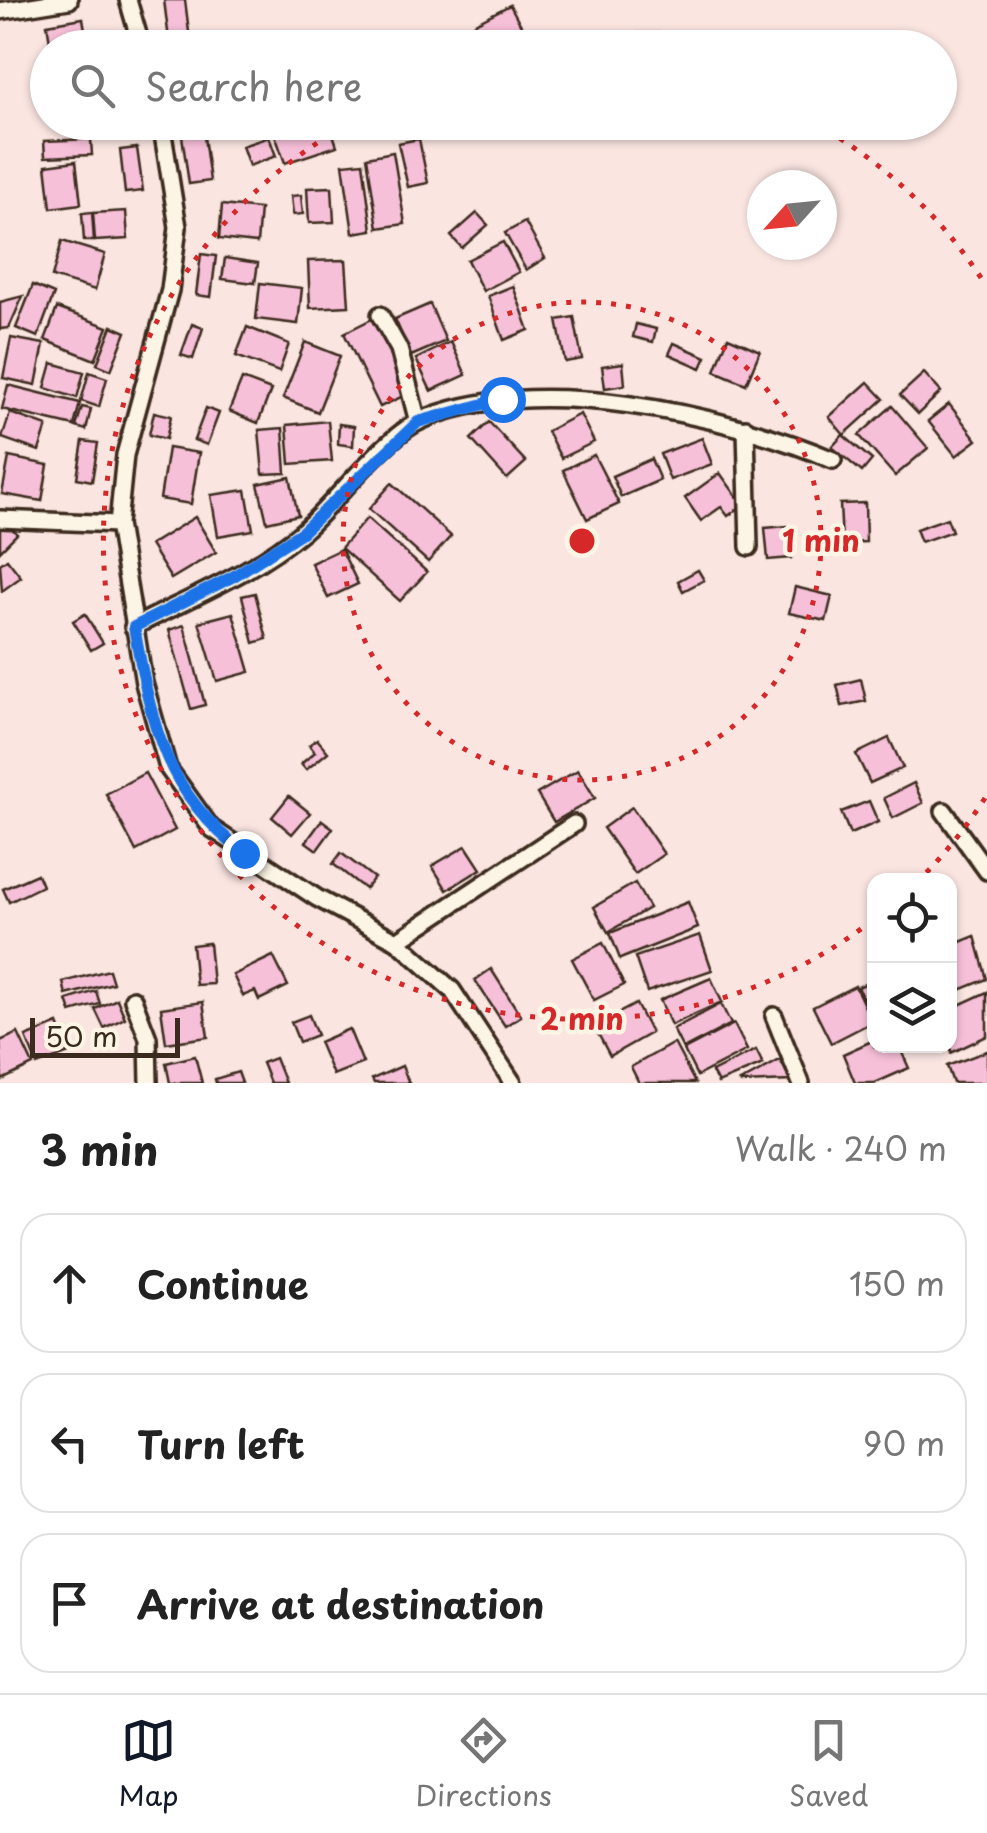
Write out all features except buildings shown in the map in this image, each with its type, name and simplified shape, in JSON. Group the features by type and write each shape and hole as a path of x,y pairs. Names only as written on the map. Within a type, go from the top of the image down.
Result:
{"street":[{"path":"0,10 69,0"},
{"path":"128,0 137,30"},
{"path":"164,140 178,226 170,290 125,455 118,524 134,627 168,768 202,818 244,853 397,941 452,990 513,1083"},
{"path":"380,314 399,349 418,422"},
{"path":"134,627 234,576 302,532 418,422 502,399 707,416 833,460"},
{"path":"746,428 749,548"},
{"path":"0,519 118,524"},
{"path":"944,811 987,871"},
{"path":"397,941 574,824"},
{"path":"134,998 148,1038 149,1083"},
{"path":"774,1016 801,1083"}],"route":[{"path":"244,853 211,828 184,796 168,768 144,683 134,627 234,576 302,532 418,422 502,399"}]}
